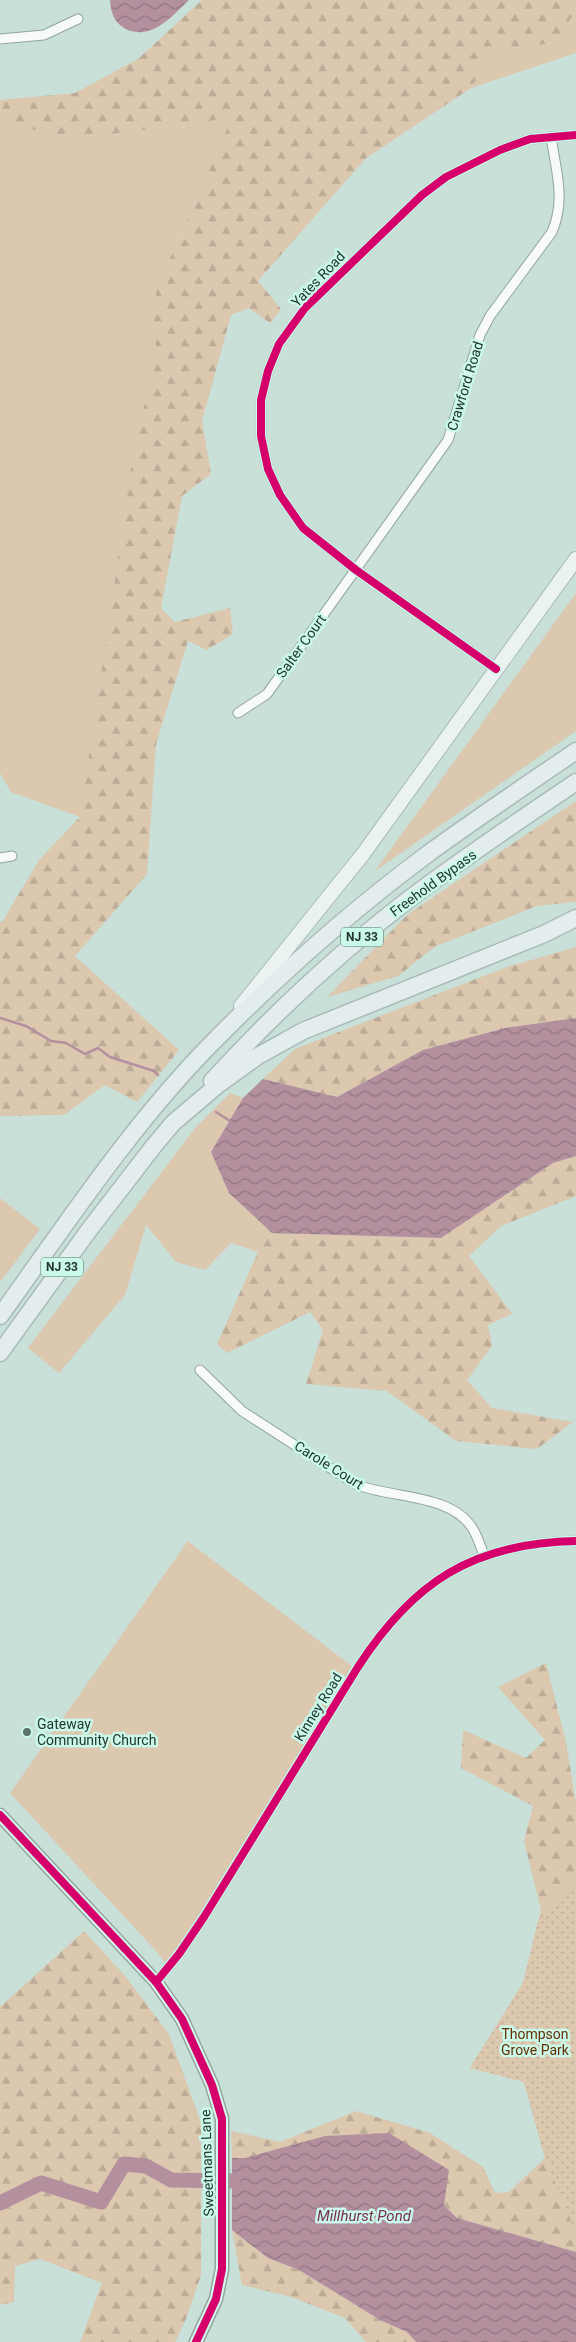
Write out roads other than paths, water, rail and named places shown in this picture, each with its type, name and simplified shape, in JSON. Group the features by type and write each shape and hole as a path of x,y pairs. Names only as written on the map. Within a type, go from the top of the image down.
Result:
{"highway":[{"name":"Freehold Bypass","path":"212,1042 303,957 380,891 425,856 576,751"},
{"name":"Freehold Bypass","path":"174,1123 258,1032 338,957 416,894 576,782"},
{"path":"174,1123 258,1056 303,1031 544,934 576,918"},
{"name":"NJ 33","path":"0,1316 134,1134 212,1042"},
{"name":"NJ 33","path":"0,1352 89,1230 174,1123"}],"main road":[{"path":"212,1042 363,854 576,559"}],"street":[{"path":"0,39 44,35 78,19"},
{"name":"Yates Road","path":"496,669 356,570 303,528 280,495 268,469 261,436 261,400 268,371 279,344 305,308 402,213 446,177 500,150 530,139 576,135"},
{"name":"Crawford Road","path":"356,570 448,440 480,335 490,316 552,232 560,206 551,137"},
{"name":"Salter Court","path":"238,713 267,694 356,570"},
{"path":"0,858 12,856"},
{"name":"Carole Court","path":"200,1370 242,1410 355,1484 368,1490 441,1504 454,1510 474,1530 484,1556"},
{"name":"Kinney Road","path":"156,1982 179,1954 204,1917 313,1738 385,1628 411,1600 444,1576 484,1556 538,1543 576,1541"},
{"name":"Sweetmans Lane","path":"0,1815 156,1982 188,2030 217,2098 222,2119 221,2282 210,2314 196,2342"}],"water":[{"path":"110,0 189,0 161,25 144,32 135,32 122,27 116,21 112,13"},
{"path":"576,1018 576,1156 553,1163 441,1238 272,1233 229,1193 211,1152 243,1098 263,1079 337,1097 423,1050 505,1028"},
{"name":"Millhurst Pond","path":"389,2133 449,2170 444,2205 457,2218 576,2252 576,2342 416,2342 407,2332 380,2320 299,2270 268,2258 232,2230 232,2158 245,2158 325,2136"}],"waterway":[{"path":"0,1018 26,1026 51,1041 66,1043 85,1054 98,1048 110,1057 154,1071 158,1075"},
{"path":"216,1112 230,1121"},
{"path":"0,2203 41,2183 101,2202 124,2164 146,2166 171,2180 232,2181"}],"place":[{"name":"Gateway Community Church","path":"27,1732"}],"park label":[{"name":"Thompson Grove Park","path":"535,2042"}]}
